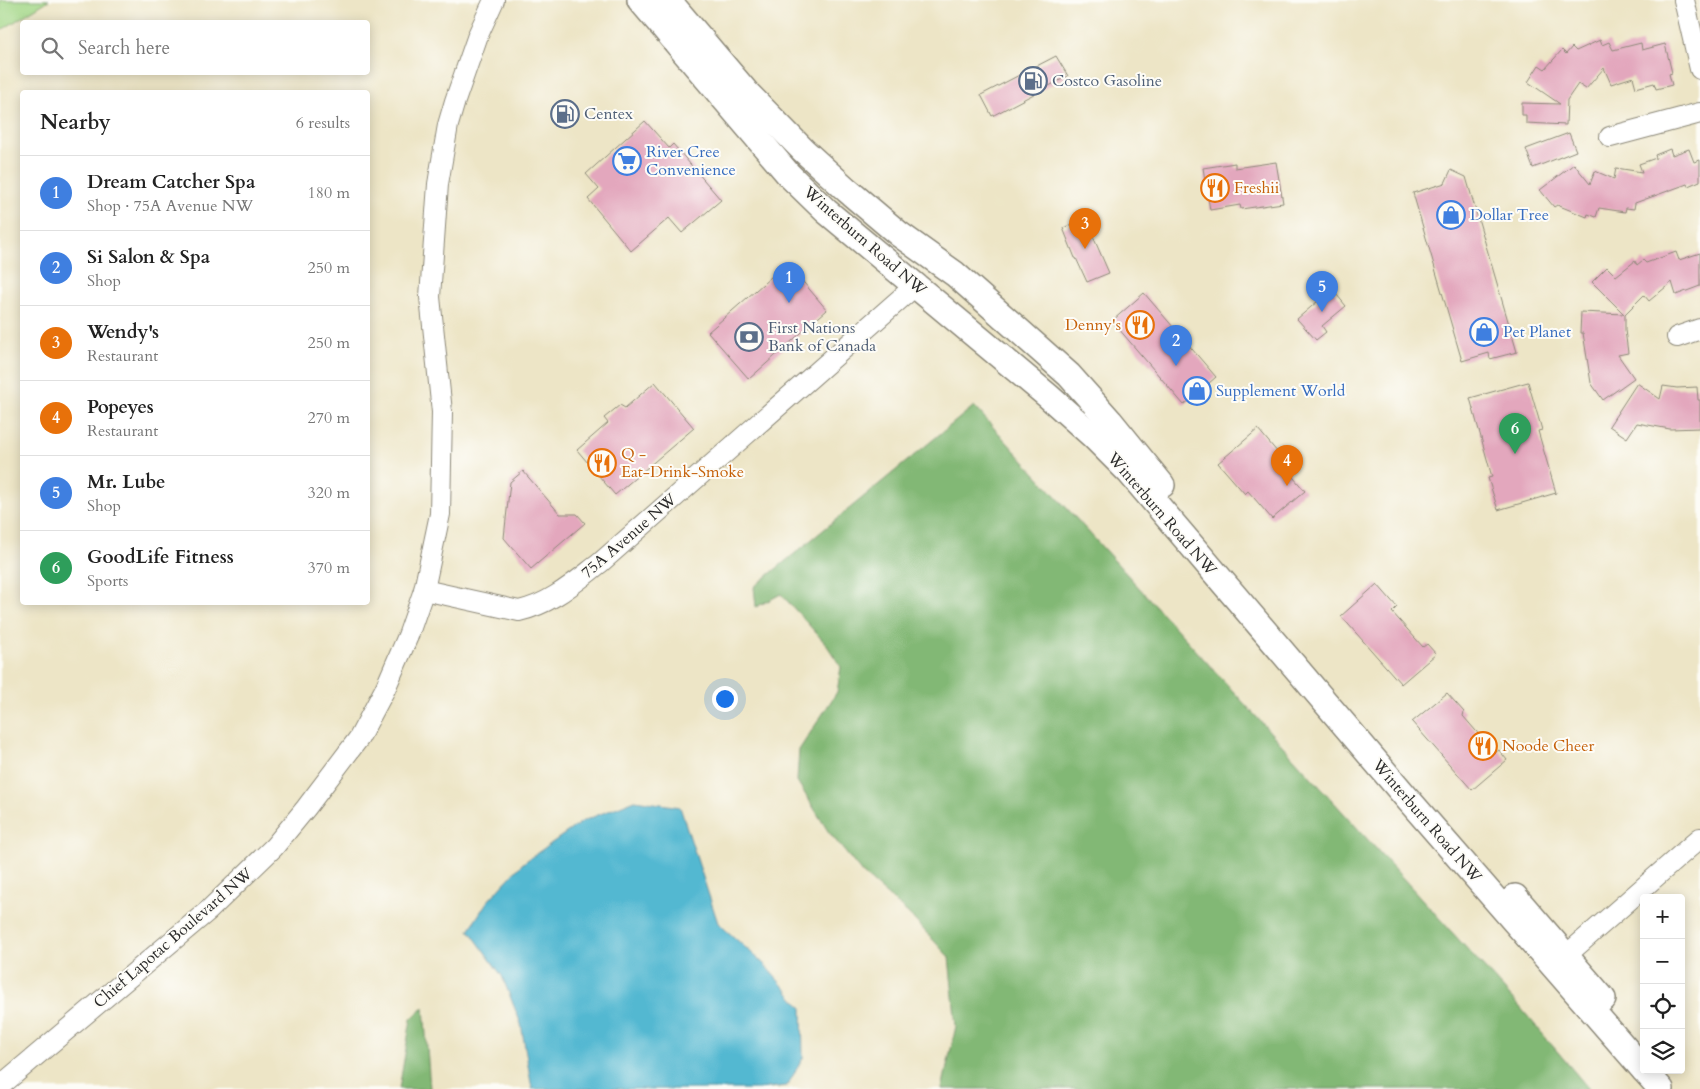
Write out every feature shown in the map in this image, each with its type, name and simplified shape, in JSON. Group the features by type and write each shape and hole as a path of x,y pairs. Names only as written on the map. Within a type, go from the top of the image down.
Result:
{"main road":[{"name":"Winterburn Road NW","path":"640,0 788,175 826,211 1048,396 1093,436 1129,472 1246,612 1560,962 1640,1042"},
{"name":"Winterburn Road NW","path":"668,0 747,93 803,150 899,234 955,274 1069,375 1110,420 1560,962 1640,1065"},
{"path":"916,285 942,291 970,310 1068,391 1110,420"},
{"name":"Winterburn Road NW","path":"1648,1074 1661,1089"},
{"path":"1667,1074 1680,1089"}],"street":[{"name":"Chief Lapotac Boulevard NW","path":"0,1086 209,910 274,847 359,738 385,690 408,636 424,590 440,514 442,412 430,297 438,184 448,125 455,101 478,35 494,0"},
{"path":"1684,0 1700,69"},
{"path":"1610,137 1700,113"},
{"name":"75A Avenue NW","path":"424,590 519,611 532,608 558,595 600,563 916,285"},
{"path":"1678,337 1700,329"},
{"path":"1560,962 1700,838"}],"green space":[{"path":"0,0 49,0 0,31"},
{"path":"974,406 1519,1006 1589,1089 942,1089 956,1026 949,957 908,913 863,874 828,831 797,781 799,750 837,692 841,667 826,644 781,594 756,607 754,587"},
{"path":"424,1007 430,1089 399,1089 411,1019"}],"water":[{"path":"635,800 680,807 718,923 763,963 802,1008 803,1058 787,1086 758,1089 532,1089 521,1024 502,976 469,930 487,902 523,863 583,821"}],"building":[{"path":"1600,40 1602,45 1609,42 1613,50 1641,43 1642,50 1665,44 1672,73 1669,74 1672,85 1656,89 1654,83 1636,88 1633,77 1611,84 1604,68 1586,89 1578,84 1567,100 1566,125 1526,123 1526,115 1522,115 1522,103 1560,104 1528,82 1539,65 1545,69 1562,50 1566,54 1572,47 1576,51"},
{"name":"Costco Gasoline","path":"1056,56 1068,76 992,116 981,95"},
{"path":"645,121 669,148 673,144 721,200 682,233 669,218 631,251 588,199 599,189 586,174"},
{"path":"1569,133 1576,151 1533,168 1526,149"},
{"path":"1670,149 1672,155 1689,149 1694,162 1700,160 1700,181 1635,203 1634,209 1626,208 1625,212 1599,208 1596,217 1588,214 1587,217 1557,205 1554,207 1540,190 1574,164 1590,184 1595,171 1614,179 1616,168 1642,172 1639,164 1656,158 1655,155"},
{"path":"1276,162 1283,203 1241,209 1240,205 1210,210 1203,168 1235,163 1235,168"},
{"path":"1451,170 1466,177 1517,352 1490,359 1489,353 1462,361 1413,193 1445,183"},
{"path":"1085,218 1109,273 1087,282 1063,228"},
{"path":"1676,252 1679,260 1700,253 1700,286 1676,295 1672,282 1649,301 1644,295 1625,314 1628,353 1618,355 1634,378 1603,400 1591,383 1583,333 1580,333 1581,312 1624,314 1592,282 1607,267 1616,276 1635,261 1637,265 1643,260 1646,263"},
{"path":"787,263 827,310 749,379 708,332"},
{"path":"1332,289 1346,306 1322,326 1326,332 1316,340 1297,319"},
{"path":"1144,293 1216,377 1184,405 1112,321"},
{"path":"655,382 694,428 615,495 577,450 608,423 604,418 620,405 625,408"},
{"path":"1528,382 1542,430 1538,431 1556,493 1498,510 1488,478 1492,477 1470,398"},
{"path":"1637,383 1660,399 1663,386 1677,388 1697,387 1698,400 1700,400 1700,428 1670,429 1637,423 1627,438 1609,426"},
{"path":"1258,429 1278,453 1275,456 1305,491 1272,519 1248,491 1245,494 1218,463"},
{"path":"523,471 560,514 577,514 585,523 531,569 504,538 510,482"},
{"path":"1377,584 1397,607 1392,612 1423,647 1427,644 1436,654 1401,684 1341,616"},
{"path":"1447,693 1464,712 1463,716 1495,753 1499,750 1507,760 1472,790 1412,722"}],"place":[{"name":"Costco Gasoline","path":"1033,81"},
{"name":"Centex","path":"565,114"},
{"name":"River Cree Convenience","path":"627,161"},
{"name":"Freshii","path":"1215,188"},
{"name":"Dollar Tree","path":"1451,215"},
{"name":"Wendy's","path":"1085,249"},
{"name":"Dream Catcher Spa","path":"789,303"},
{"name":"Mr. Lube","path":"1322,312"},
{"name":"Denny's","path":"1140,325"},
{"name":"Pet Planet","path":"1484,332"},
{"name":"First Nations Bank of Canada","path":"749,337"},
{"name":"Si Salon & Spa","path":"1176,366"},
{"name":"Supplement World","path":"1197,391"},
{"name":"GoodLife Fitness","path":"1515,454"},
{"name":"Q - Eat-Drink-Smoke","path":"602,463"},
{"name":"Popeyes","path":"1287,486"},
{"name":"Noode Cheer","path":"1483,746"}]}
